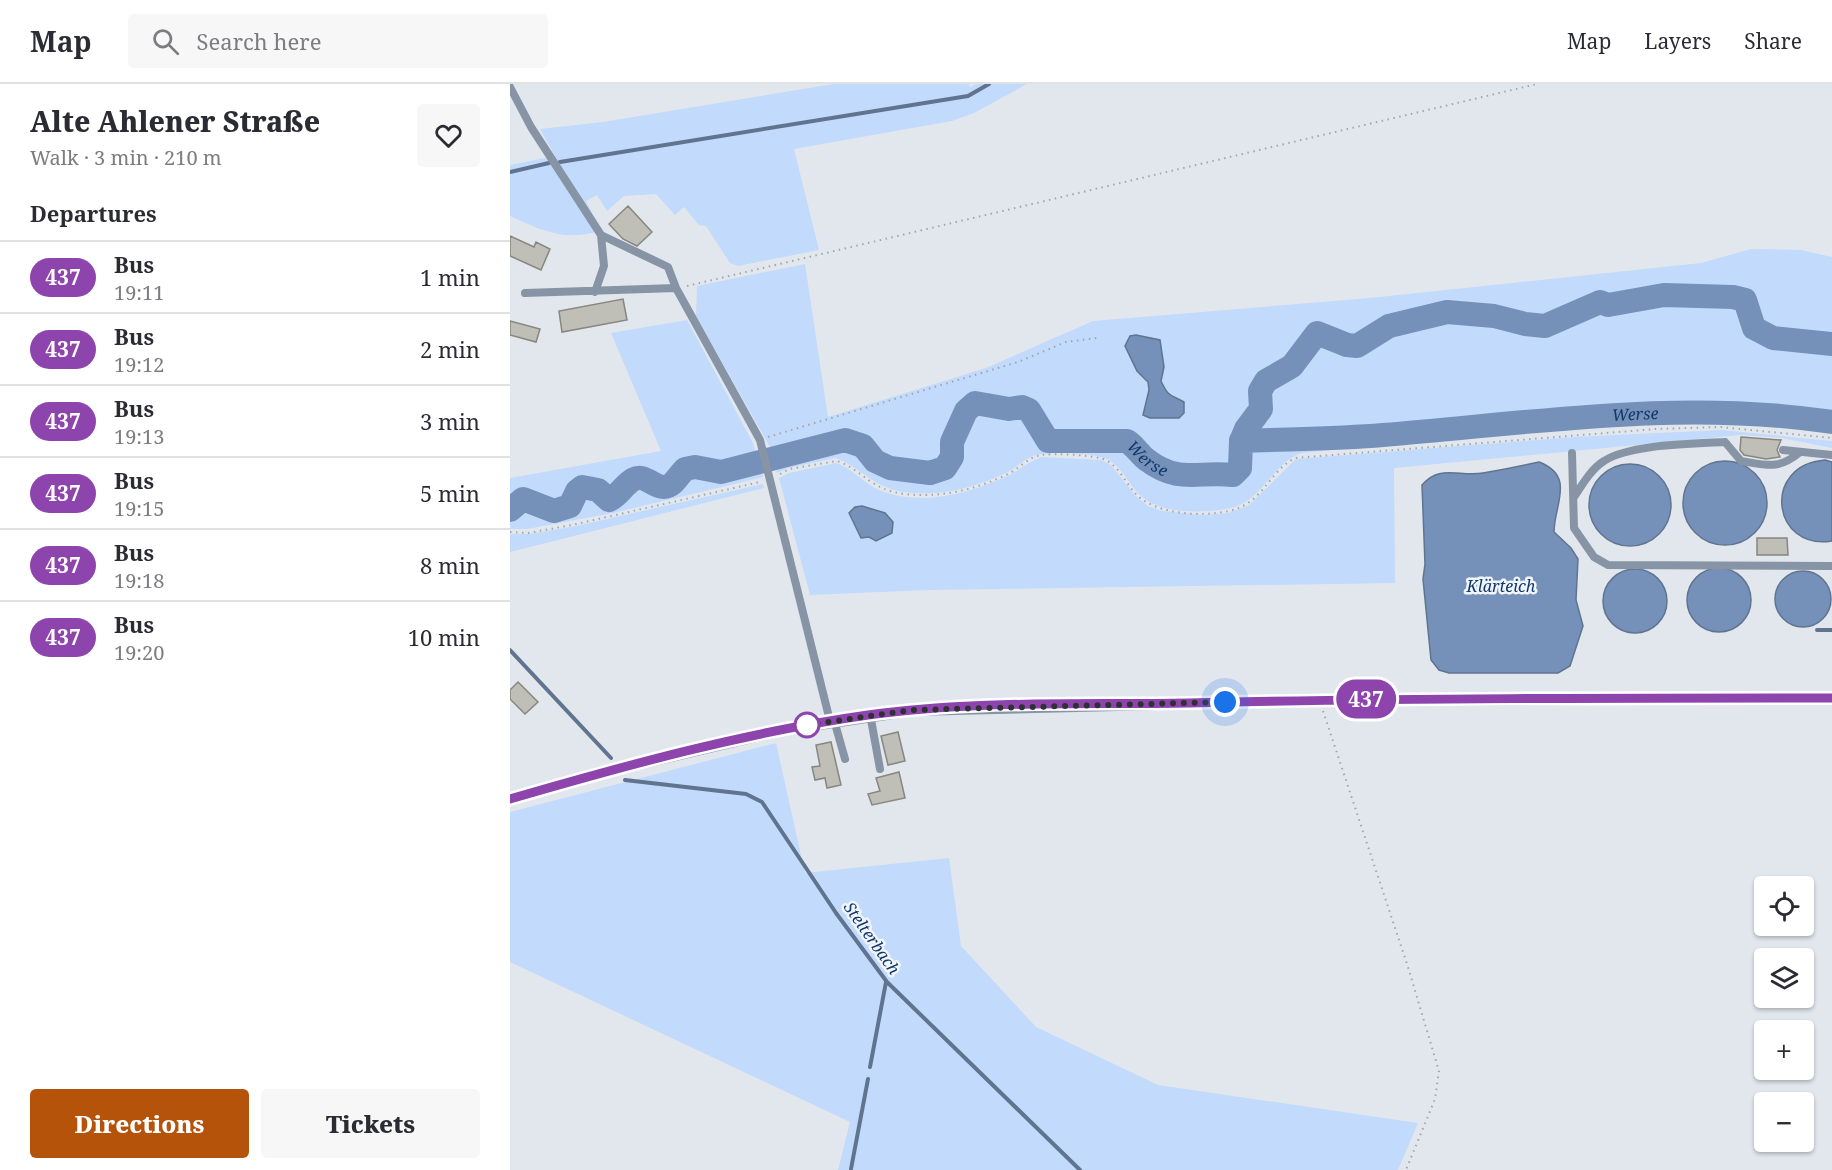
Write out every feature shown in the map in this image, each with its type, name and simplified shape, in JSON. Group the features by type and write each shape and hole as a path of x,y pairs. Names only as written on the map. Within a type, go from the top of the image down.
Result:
{"street":[{"path":"510,799 684,752 870,714 979,707 1319,700 1832,698"}],"lane":[{"path":"510,87 531,127 601,235 604,266 595,292"},
{"path":"601,235 668,267 676,288 761,443 832,721 845,759"},
{"path":"525,293 676,288"},
{"path":"1574,497 1587,477 1604,461 1661,446 1725,442 1741,462 1777,466 1786,463 1799,453"},
{"path":"1783,450 1832,455"},
{"path":"1572,453 1574,528 1594,558 1608,565 1832,566"},
{"path":"870,714 880,769"}],"path":[{"path":"676,288 809,259 1537,84"},
{"path":"761,443 1018,362 1066,342 1097,338"},
{"path":"510,532 528,533 572,525 769,477 789,470 837,461 881,489 903,494 938,495 961,492 1007,475 1041,455 1101,458 1111,463 1136,494 1148,504 1171,510 1202,513 1229,511 1249,504 1295,458 1656,429 1720,427 1832,438"},
{"path":"1319,700 1408,967 1439,1071 1435,1099 1406,1170"}],"shaded area":[{"path":"833,84 969,84 970,87 976,84 1027,84 974,113 952,121 794,149 819,250 738,266 730,263 706,226 699,225 684,207 675,215 656,194 624,196 607,211 597,195 586,201 601,230 589,234 554,233 510,216 510,165 555,156 540,129 603,122"},
{"path":"1751,249 1801,250 1832,257 1832,433 1747,423 1667,422 1510,432 1301,453 1282,466 1249,500 1226,509 1203,511 1178,510 1155,504 1136,491 1112,462 1086,454 1039,454 1006,473 982,483 956,490 930,493 904,492 883,486 853,466 835,458 788,468 777,473 770,447 696,316 697,286 805,264 828,417 986,368 1093,321 1370,298 1701,263"},
{"path":"687,320 752,441 763,477 613,513 527,529 510,529 510,478 661,451 611,333"},
{"path":"1721,430 1832,441 1832,448 1782,438 1741,435 1394,468 1395,583 929,590 810,595 779,478 789,473 836,463 879,490 910,498 927,498 975,489 1010,475 1042,457 1101,460 1111,465 1135,495 1148,506 1162,511 1203,515 1228,513 1249,505 1296,459 1574,437","holes":["862,506 883,513 890,518 893,522 887,536 876,541 869,537 859,536 849,513"]},
{"path":"763,484 764,488 510,552 510,534 528,534 571,527"},
{"path":"776,743 805,873 949,858 961,946 1036,1027 1158,1085 1418,1123 1398,1170 838,1170 850,1122 510,962 510,812"}],"water":[{"path":"1130,336 1160,340 1164,367 1161,381 1168,393 1184,402 1184,413 1179,418 1150,418 1143,415 1149,390 1148,382 1137,371 1125,346"},
{"path":"1825,460 1832,462 1832,541 1812,541 1797,533 1787,521 1782,506 1783,490 1791,476 1804,465"},
{"path":"1725,461 1741,464 1760,480 1767,503 1764,519 1748,538 1725,545 1709,542 1690,526 1683,503 1686,487 1702,468"},
{"name":"Klärteich","path":"1539,462 1557,475 1560,483 1554,532 1571,548 1578,559 1576,600 1583,626 1570,666 1558,673 1449,673 1439,670 1431,660 1423,579 1425,564 1422,485 1443,473 1483,473"},
{"path":"1622,464 1638,464 1653,471 1664,482 1671,497 1668,521 1659,534 1638,546 1622,546 1607,539 1596,528 1589,513 1589,497 1596,482 1607,471"},
{"path":"862,506 885,513 893,522 892,533 876,541 869,537 861,538 849,513 855,507"},
{"path":"1713,568 1725,568 1742,577 1749,588 1751,600 1749,612 1742,623 1725,632 1713,632 1701,627 1692,618 1687,606 1687,594 1692,582 1701,573"},
{"path":"1629,569 1641,569 1658,578 1665,589 1667,601 1665,613 1658,624 1641,633 1629,633 1617,628 1608,619 1603,607 1603,595 1608,583 1617,574"},
{"path":"1803,571 1814,573 1823,579 1829,588 1831,599 1829,610 1823,619 1814,625 1803,627 1792,625 1783,619 1777,610 1775,599 1777,588 1783,579 1792,573"}],"building":[{"path":"628,206 652,232 637,246 623,239 609,224"},
{"path":"510,236 534,247 536,242 550,249 541,270 510,256"},
{"path":"623,299 627,320 562,332 559,311"},
{"path":"510,321 540,329 536,342 510,335"},
{"path":"1741,437 1781,440 1777,450 1780,457 1766,459 1744,455 1740,450"},
{"path":"1757,538 1787,538 1788,555 1757,555"},
{"path":"518,682 538,702 525,714 510,699 510,690"},
{"path":"898,732 905,761 888,765 881,736"},
{"path":"831,742 841,785 827,788 825,778 815,780 812,767 820,766 816,745"},
{"path":"899,772 905,798 872,805 868,794 880,791 876,778"}],"waterway":[{"path":"560,162 968,96 989,84"},
{"path":"510,172 549,163"},
{"path":"1241,441 1246,429 1261,409 1260,391 1266,381 1292,366 1317,333 1347,345 1357,346 1389,326 1447,312 1494,316 1525,324 1545,326 1600,302 1608,305 1664,295 1733,297 1745,300 1754,328 1773,338 1832,344"},
{"name":"Werse","path":"510,510 523,499 554,511 570,506 577,491 582,487 598,490 609,500 634,479 643,478 657,486 668,486 685,469 695,467 721,472 845,440 863,446 875,461 890,468 930,473 945,468 952,457 952,442 966,411 975,403 1009,409 1022,407 1029,410 1048,441 1127,441 1144,458 1158,467 1169,472 1188,475 1233,475 1240,468 1241,441 1365,436 1607,415 1663,413 1776,415 1832,422"},
{"path":"1817,630 1832,630"},
{"path":"510,650 611,758"},
{"name":"Stelterbach","path":"625,780 746,794 762,802 836,913 887,982 1080,1170"},
{"path":"870,1067 886,982"},
{"path":"851,1169 868,1079"}],"bus line":[{"name":"437","path":"510,799 684,752 834,720 912,710 1319,700 1832,698"}],"route":[{"path":"807,725 870,714 912,710 1225,702"}]}
